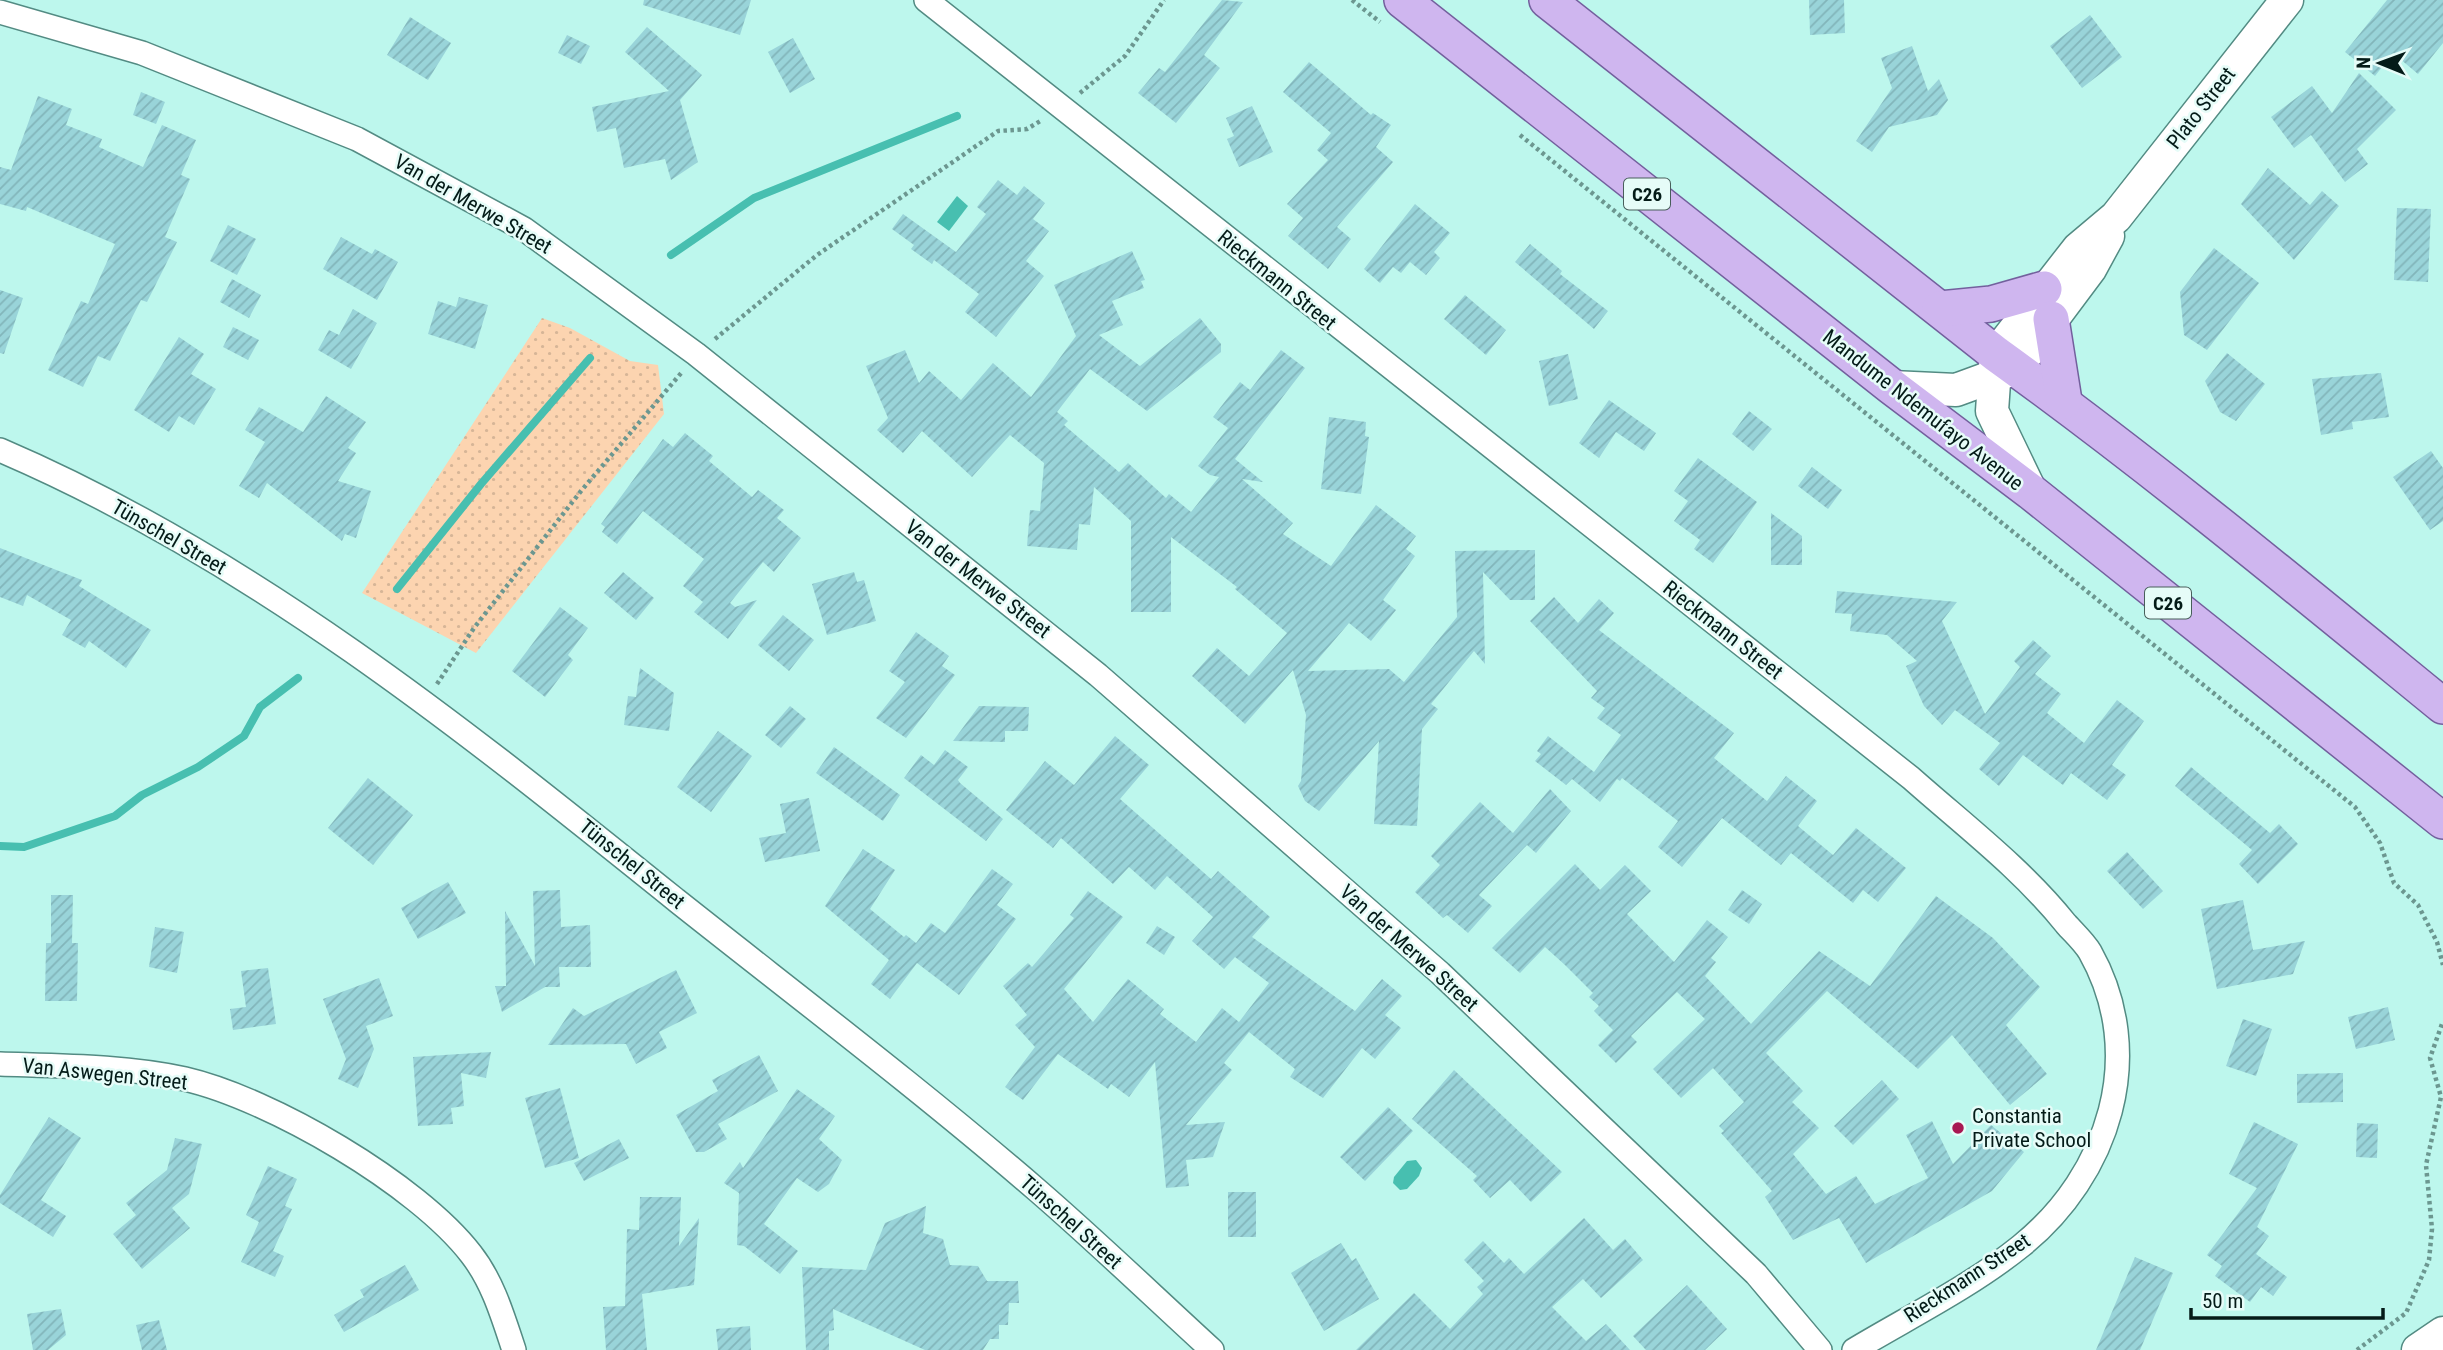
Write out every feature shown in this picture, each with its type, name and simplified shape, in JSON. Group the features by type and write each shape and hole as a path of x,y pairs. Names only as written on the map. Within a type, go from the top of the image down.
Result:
{"main road":[{"path":"1547,0 1940,309 2002,367 2064,401 2275,568 2443,706"},
{"name":"Mandume Ndemufayo Avenue","path":"1394,13 2031,492 2443,821"},
{"path":"1940,309 1991,304 2047,304 2064,401"}],"street":[{"name":"Rieckmann Street","path":"926,0 1911,778 2041,892 2089,952 2114,1012 2120,1062 2113,1110 2094,1155 2063,1202 2021,1247 1980,1275 1854,1350"},
{"name":"Plato Street","path":"2002,367 2047,304 2078,249 2116,217 2287,0"},
{"name":"Van der Merwe Street","path":"0,12 142,53 357,139 524,229 696,354 1098,675 1440,973 1756,1274 1820,1350"},
{"path":"1892,387 1956,390 2002,367"},
{"path":"2002,367 1991,405 1994,418 2031,492"},
{"name":"Tünschel Street","path":"0,450 124,509 205,556 425,702 532,784 1038,1191 1212,1350"},
{"name":"Van Aswegen Street","path":"0,1064 185,1079 279,1115 359,1161 431,1211 471,1254 492,1287 514,1350"},
{"path":"2418,1350 2443,1333"},
{"path":"2440,1350 2443,1345"}],"path":[{"path":"425,702 499,596 581,491 696,354 817,255 998,131 1027,129 1062,108 1125,55 1164,0"},
{"path":"1352,0 1394,13"},
{"path":"1514,130 2355,807 2380,844 2395,883 2418,905 2437,942 2443,965"},
{"path":"2357,1350 2406,1313 2429,1260 2432,1229 2426,1165 2441,1097 2430,1058 2443,1021"}],"shaded area":[{"path":"957,196 968,206 949,231 937,222"},
{"path":"542,318 570,328 630,361 658,365 664,414 476,653 362,593"},
{"path":"1416,1160 1422,1168 1419,1176 1407,1189 1400,1190 1393,1183 1394,1177 1407,1161"}],"building":[{"path":"644,0 751,0 740,35 643,5"},
{"path":"1222,0 1243,2 1204,55 1220,68 1176,123 1138,93 1159,68 1165,72"},
{"path":"1809,0 1844,0 1845,33 1810,35"},
{"path":"2387,0 2443,0 2443,43 2418,74 2393,53 2375,76 2345,52"},
{"path":"2090,15 2122,57 2082,88 2050,46"},
{"path":"410,17 451,43 428,80 387,55"},
{"path":"647,27 702,75 680,100 698,162 671,180 665,159 624,168 616,128 597,132 592,107 669,91 625,52"},
{"path":"567,35 590,46 581,64 558,53"},
{"path":"793,38 815,79 790,93 768,52"},
{"path":"1912,46 1928,91 1939,79 1948,100 1937,115 1889,127 1872,152 1856,141 1892,88 1881,58"},
{"path":"1309,62 1371,115 1373,113 1391,125 1376,147 1393,162 1337,227 1351,239 1328,269 1288,236 1303,218 1287,204 1328,160 1317,150 1331,133 1283,92"},
{"path":"2359,73 2396,110 2357,149 2368,164 2345,182 2311,135 2294,148 2271,117 2312,86 2332,113"},
{"path":"141,92 165,102 156,124 133,115"},
{"path":"38,96 72,109 66,125 102,139 99,147 143,167 162,125 196,140 181,175 190,179 165,237 177,242 147,302 141,300 110,361 98,356 83,387 48,370 81,301 88,304 115,244 27,207 26,211 0,204 0,167 11,170"},
{"path":"1252,106 1273,152 1239,167 1227,139 1234,136 1226,118"},
{"path":"2268,168 2310,205 2322,191 2339,206 2294,260 2241,204"},
{"path":"998,180 1017,195 1024,186 1045,203 1033,219 1049,231 1026,261 1044,276 996,337 965,312 979,294 934,260 932,264 911,249 914,245 892,229 903,214 956,252 986,214 977,207"},
{"path":"1415,204 1450,233 1434,252 1440,258 1426,275 1410,262 1401,273 1393,267 1380,283 1364,269"},
{"path":"2397,208 2431,209 2428,282 2394,280"},
{"path":"228,225 256,239 237,275 210,261"},
{"path":"341,237 372,254 375,249 398,262 377,300 323,269"},
{"path":"1530,244 1562,271 1560,274 1608,311 1594,329 1515,262"},
{"path":"2214,248 2259,283 2207,350 2184,335 2180,292"},
{"path":"1132,251 1145,280 1141,281 1144,288 1112,301 1123,325 1099,335 1140,366 1200,318 1221,344 1221,352 1147,411 1090,369 1057,412 1068,421 1064,425 1119,472 1128,463 1166,498 1169,494 1191,512 1219,477 1210,475 1198,466 1228,428 1213,417 1240,382 1250,390 1281,350 1305,368 1235,459 1263,482 1242,479 1293,523 1283,534 1331,566 1376,505 1416,536 1406,549 1415,556 1383,600 1396,610 1371,641 1349,623 1308,671 1389,669 1404,682 1457,617 1455,551 1535,550 1535,600 1510,600 1483,572 1485,664 1474,651 1431,704 1438,709 1422,729 1417,826 1374,824 1379,741 1319,811 1305,801 1298,786 1301,781 1306,715 1293,670 1245,724 1192,676 1217,648 1249,676 1287,633 1235,589 1237,587 1171,537 1171,612 1131,612 1131,521 1094,487 1090,525 1079,524 1077,550 1027,546 1030,510 1040,511 1044,463 1010,435 972,477 922,431 903,453 877,430 888,418 866,366 905,350 919,383 929,371 961,400 993,363 1031,397 1076,336 1054,285"},
{"path":"232,279 261,295 249,318 220,302"},
{"path":"0,290 23,298 4,354 0,353"},
{"path":"1465,295 1506,330 1486,355 1444,319"},
{"path":"459,297 488,305 475,349 428,334 438,301 456,307"},
{"path":"353,309 377,323 351,369 318,350 329,330 339,335"},
{"path":"233,327 259,340 248,360 223,347"},
{"path":"179,337 204,354 191,374 216,389 194,425 179,416 169,432 134,410"},
{"path":"2227,353 2265,384 2236,421 2220,412 2205,381"},
{"path":"1568,354 1578,399 1549,406 1539,361"},
{"path":"2381,373 2389,417 2352,422 2353,429 2321,435 2312,379"},
{"path":"326,396 366,422 348,448 356,453 338,481 371,491 356,538 345,534 342,541 267,483 259,498 239,486 265,442 245,430 259,407 303,432"},
{"path":"1609,400 1656,433 1644,451 1616,432 1599,458 1579,443"},
{"path":"1749,411 1772,429 1753,451 1732,434"},
{"path":"1329,417 1366,422 1365,436 1369,437 1361,494 1321,489"},
{"path":"685,433 713,456 709,461 752,497 758,490 784,510 777,518 801,538 774,572 763,562 730,603 735,607 757,600 728,639 694,612 703,602 683,586 704,559 643,511 617,544 602,532 605,527 601,524 663,439 673,447"},
{"path":"2431,451 2443,468 2443,521 2430,530 2393,477"},
{"path":"1698,458 1757,502 1713,563 1694,549 1700,540 1674,521 1688,501 1674,491"},
{"path":"1812,467 1842,490 1828,509 1798,486"},
{"path":"1771,513 1802,536 1802,565 1771,565"},
{"path":"0,548 82,580 79,586 151,630 126,668 89,641 85,648 62,635 71,620 27,595 23,606 0,597"},
{"path":"623,572 654,598 636,620 604,593"},
{"path":"854,572 857,582 864,580 876,621 827,635 812,584"},
{"path":"1837,591 1957,602 1942,621 1985,714 2020,667 2014,661 2033,640 2051,656 2035,674 2061,694 2047,713 2084,743 2117,700 2144,721 2112,765 2126,775 2107,800 2071,773 2063,785 2023,755 1999,786 1979,769 2000,743 1955,710 1942,725 1924,706 1906,666 1917,661 1887,635 1850,631 1852,614 1835,613"},
{"path":"1554,597 1578,623 1599,599 1614,613 1599,630 1734,733 1714,758 1767,801 1786,776 1817,801 1798,826 1833,855 1856,828 1906,868 1878,902 1863,890 1853,903 1791,853 1781,865 1722,818 1682,867 1658,847 1678,821 1622,778 1620,781 1617,779 1600,802 1572,779 1566,785 1535,761 1541,754 1537,751 1548,736 1594,772 1621,735 1597,718 1605,708 1591,698 1597,691 1530,621"},
{"path":"560,607 588,628 568,655 573,660 545,697 512,671"},
{"path":"783,615 814,640 789,671 758,645"},
{"path":"916,632 949,656 942,666 955,675 906,738 876,718 905,682 889,671"},
{"path":"640,668 674,693 669,731 624,725 628,696 636,697"},
{"path":"790,706 806,719 781,748 765,735"},
{"path":"979,706 1029,707 1028,731 1005,731 1005,742 953,741"},
{"path":"718,731 752,756 711,812 677,787"},
{"path":"1115,736 1149,765 1120,799 1211,879 1218,871 1270,917 1252,937 1355,1011 1382,979 1402,996 1385,1015 1401,1028 1375,1059 1362,1048 1323,1098 1290,1077 1295,1069 1249,1032 1224,1063 1232,1070 1186,1125 1225,1122 1213,1157 1186,1160 1189,1186 1166,1188 1155,1062 1129,1097 1111,1084 1108,1089 1058,1054 1023,1100 1005,1087 1035,1047 1015,1025 1027,1015 1003,986 1028,963 1032,967 1074,918 1070,915 1088,891 1123,917 1064,989 1093,1022 1128,979 1164,1009 1160,1014 1196,1042 1222,1008 1239,1022 1269,983 1235,957 1224,969 1192,941 1213,917 1167,876 1155,890 1129,867 1113,884 1061,838 1053,848 1006,810 1045,761 1074,785"},
{"path":"834,747 900,795 883,821 816,773"},
{"path":"945,750 968,767 958,780 960,783 1003,819 986,841 904,778 921,755 934,765"},
{"path":"2191,767 2270,833 2279,824 2298,844 2258,884 2239,864 2252,850 2175,786"},
{"path":"368,778 413,815 373,865 328,828"},
{"path":"1550,789 1571,811 1536,853 1527,845 1479,895 1492,906 1468,933 1447,915 1443,918 1415,892 1440,865 1431,856 1480,802 1513,833"},
{"path":"809,798 820,851 765,862 759,838 786,833 780,804"},
{"path":"863,849 895,870 870,909 904,937 906,935 916,943 931,923 945,933 992,869 1013,884 997,905 1016,919 959,995 917,963 890,999 871,984 889,960 825,906"},
{"path":"2127,852 2163,891 2143,909 2107,871"},
{"path":"1575,864 1600,890 1625,865 1651,891 1627,914 1674,962 1707,920 1728,937 1711,958 1716,962 1705,976 1751,1024 1819,951 1870,986 1936,896 1993,938 2040,987 2006,1025 2047,1074 2010,1105 1952,1035 1918,1069 1827,991 1766,1053 1803,1091 1792,1102 1819,1128 1793,1154 1826,1194 1856,1176 1875,1204 1928,1178 1906,1135 1932,1121 1953,1164 1991,1125 2024,1152 1992,1191 1866,1263 1839,1218 1793,1240 1765,1197 1772,1191 1721,1133 1724,1131 1719,1126 1744,1102 1713,1068 1681,1098 1653,1069 1705,1019 1677,992 1631,1036 1637,1042 1616,1063 1598,1045 1613,1030 1594,1011 1599,1006 1589,997 1593,993 1565,965 1545,947 1520,973 1492,948"},
{"path":"448,882 466,913 418,939 401,908"},
{"path":"560,890 561,927 590,925 591,967 559,967 560,987 545,987 502,1012 495,986 506,986 505,911 535,966 533,891"},
{"path":"1742,890 1762,904 1749,924 1728,910"},
{"path":"51,895 73,895 72,943 78,943 77,1001 45,1001 46,943 51,943"},
{"path":"2243,900 2253,950 2305,941 2293,974 2217,989 2201,909"},
{"path":"1157,926 1175,937 1164,955 1146,943"},
{"path":"155,927 184,932 177,973 149,967"},
{"path":"268,968 276,1024 233,1030 230,1009 246,1007 241,971"},
{"path":"676,970 697,1013 659,1032 667,1048 636,1064 626,1044 548,1045 573,1008 584,1016"},
{"path":"379,978 393,1016 366,1026 374,1049 358,1088 338,1079 346,1059 323,999"},
{"path":"2388,1007 2395,1040 2356,1049 2348,1017"},
{"path":"2243,1019 2272,1029 2256,1076 2226,1066"},
{"path":"491,1052 486,1078 461,1073 464,1106 451,1108 453,1124 418,1126 413,1057"},
{"path":"759,1055 778,1091 718,1124 727,1139 704,1152 696,1152 676,1115 718,1091 712,1080"},
{"path":"1454,1070 1562,1172 1531,1202 1510,1180 1490,1198 1473,1180 1477,1176 1412,1119"},
{"path":"2343,1073 2343,1102 2297,1103 2297,1074"},
{"path":"1882,1080 1899,1099 1853,1145 1834,1126"},
{"path":"560,1088 579,1158 545,1168 525,1098"},
{"path":"797,1089 835,1116 819,1139 842,1160 829,1184 818,1192 797,1178 764,1224 798,1251 780,1274 744,1246 737,1245 739,1193 724,1183 740,1162 743,1168"},
{"path":"1388,1107 1413,1131 1365,1181 1340,1157"},
{"path":"49,1117 81,1138 41,1200 66,1216 53,1237 0,1203 0,1195"},
{"path":"2254,1122 2298,1144 2257,1227 2269,1236 2256,1254 2287,1277 2273,1296 2261,1287 2250,1302 2215,1276 2222,1266 2207,1255 2257,1188 2229,1174"},
{"path":"2357,1123 2378,1124 2377,1158 2356,1157"},
{"path":"175,1138 202,1144 189,1194 172,1208 190,1228 142,1269 113,1234 136,1215 126,1203 167,1170"},
{"path":"619,1139 629,1158 584,1181 574,1163"},
{"path":"268,1166 297,1179 285,1206 292,1209 273,1251 284,1256 275,1277 241,1262 259,1222 246,1215"},
{"path":"1228,1192 1256,1192 1256,1237 1228,1237"},
{"path":"640,1197 681,1197 679,1246 699,1218 694,1285 642,1294 647,1350 606,1350 603,1307 625,1306 627,1229 639,1230"},
{"path":"926,1206 923,1233 943,1239 950,1265 978,1266 987,1281 1018,1281 1019,1303 1009,1303 1008,1325 999,1325 999,1339 990,1339 983,1350 925,1350 833,1309 834,1330 829,1331 829,1350 806,1350 802,1267 866,1270 885,1223"},
{"path":"1584,1218 1613,1250 1625,1239 1643,1260 1601,1298 1583,1279 1552,1307 1586,1341 1606,1324 1630,1350 1356,1350 1414,1293 1450,1329 1483,1294 1477,1287 1484,1281 1464,1260 1483,1241 1504,1263 1509,1258 1524,1274"},
{"path":"1341,1243 1352,1261 1356,1258 1379,1299 1324,1331 1291,1273"},
{"path":"2135,1257 2173,1273 2140,1350 2096,1350"},
{"path":"405,1265 419,1290 344,1332 334,1315 364,1297 360,1290"},
{"path":"1687,1285 1727,1329 1705,1350 1646,1350 1633,1336"},
{"path":"61,1309 66,1335 48,1350 33,1350 27,1314"},
{"path":"159,1320 167,1350 142,1350 136,1325"},
{"path":"750,1326 751,1350 718,1350 716,1329"}],"waterway":[{"path":"671,255 754,198 957,116"},
{"path":"397,589 481,484 590,358"},
{"path":"0,846 24,847 115,816 142,795 198,767 244,736 260,707 298,678"}],"place":[{"name":"Constantia Private School","path":"1958,1128"}]}
